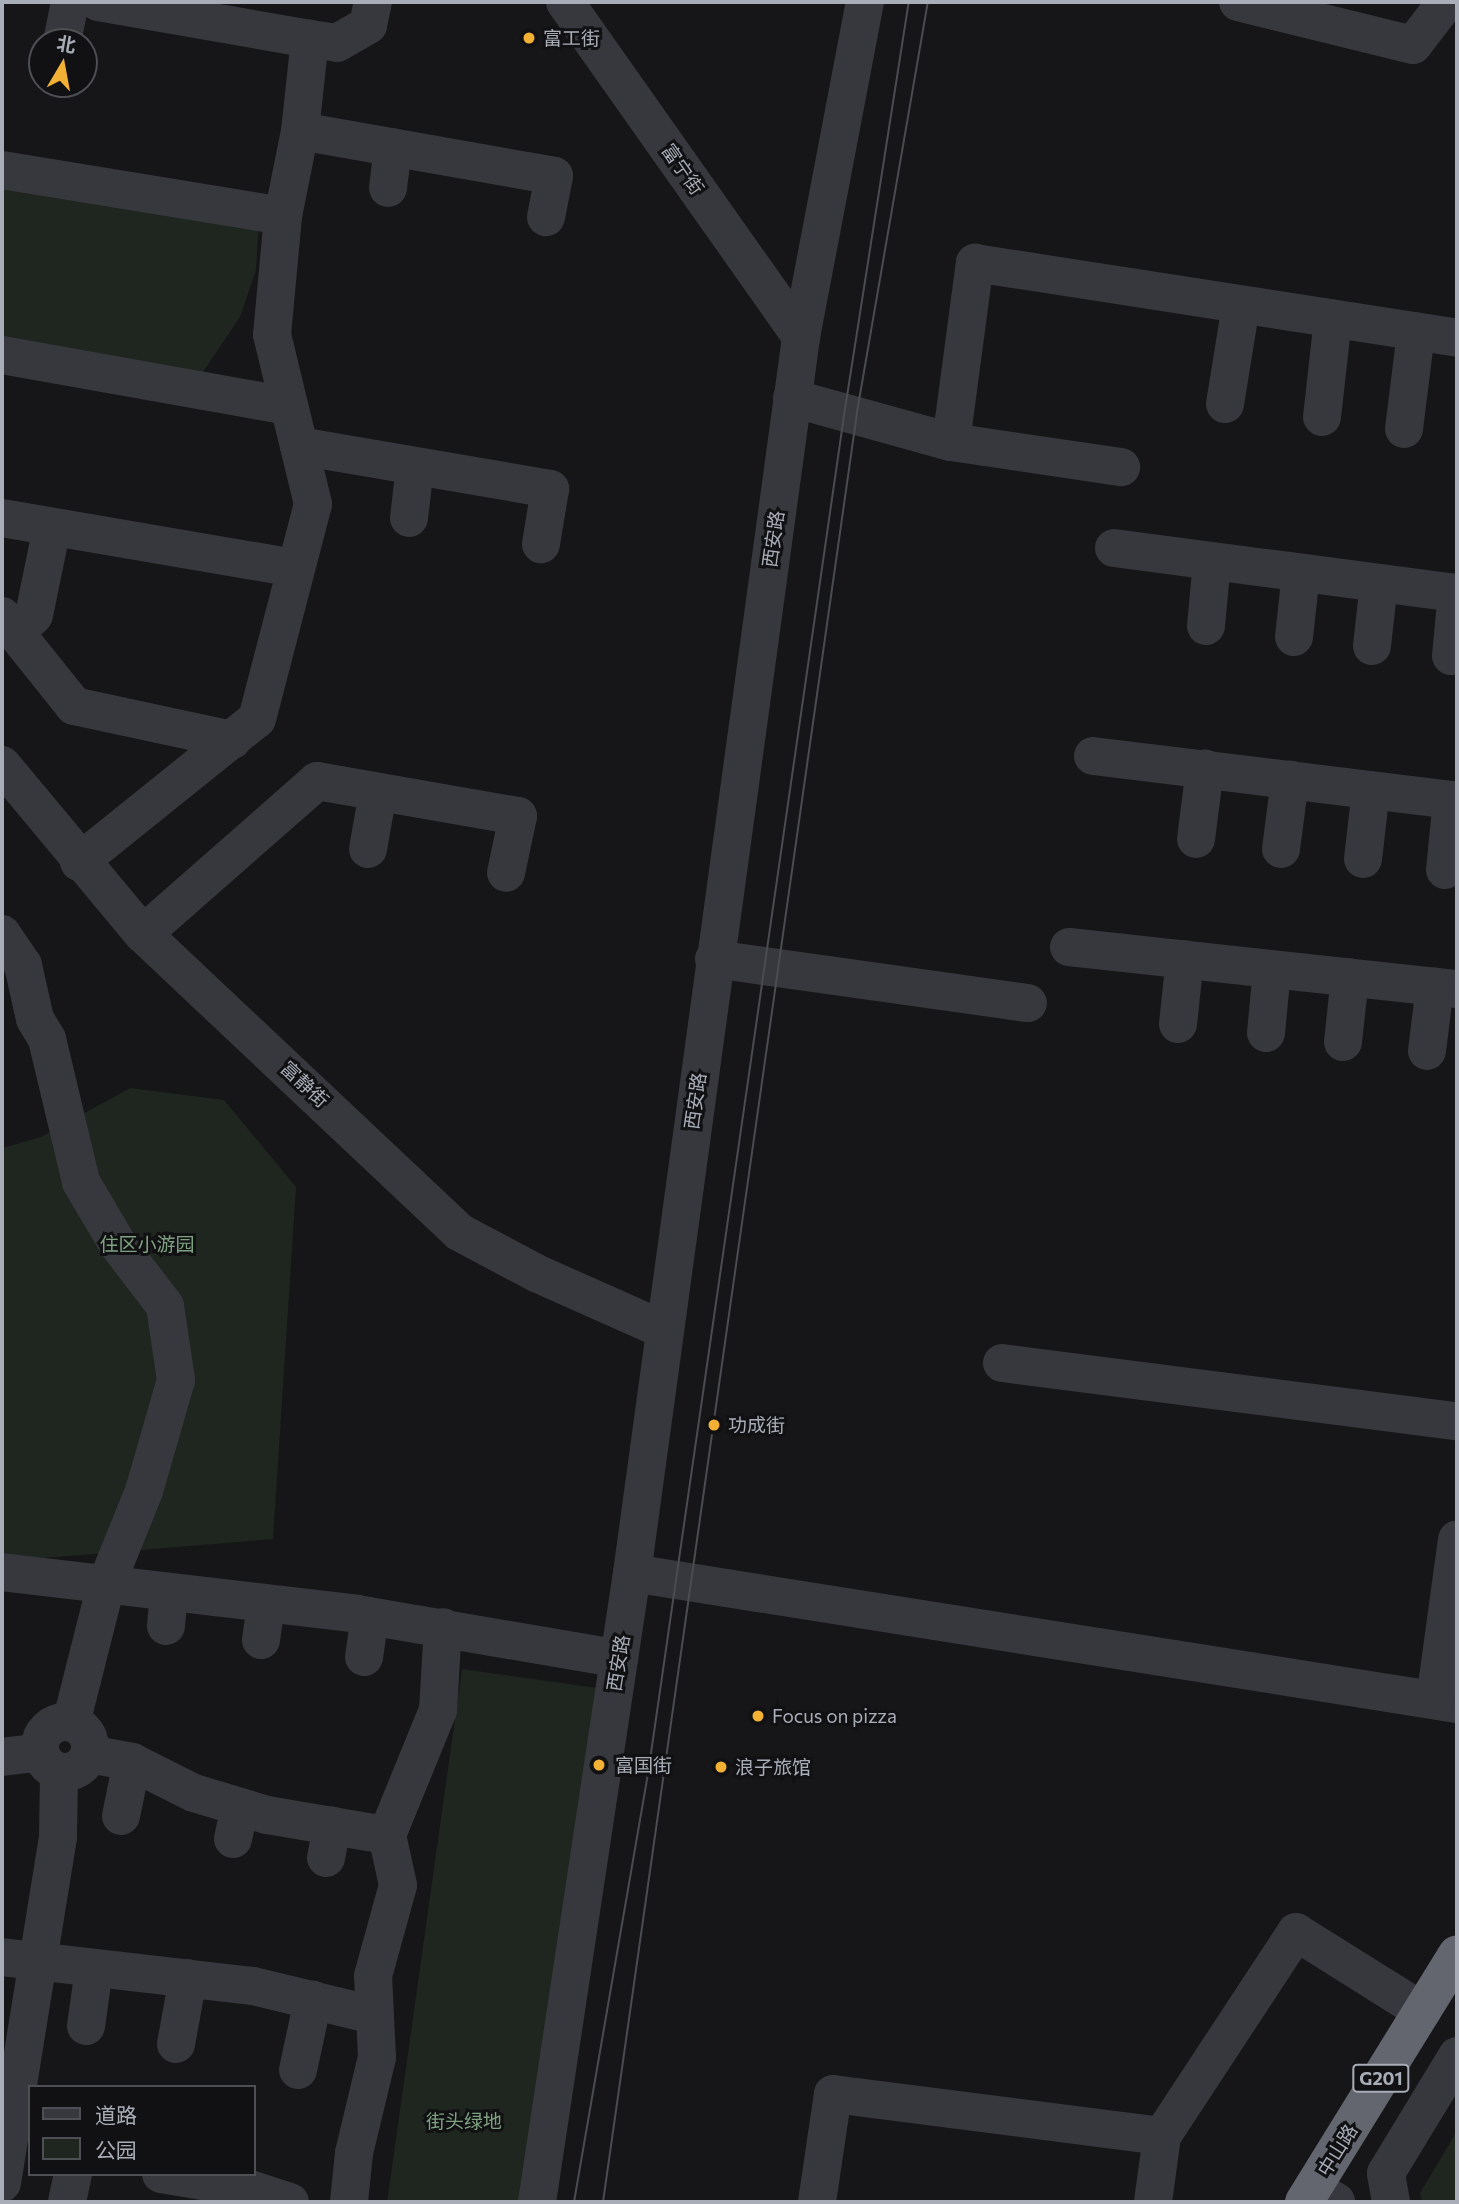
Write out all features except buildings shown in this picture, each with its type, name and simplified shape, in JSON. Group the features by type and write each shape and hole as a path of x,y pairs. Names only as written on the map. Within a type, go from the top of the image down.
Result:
{"highway":[{"name":"中山路","path":"1318,2197 1457,1954"}],"street":[{"path":"65,28 70,2"},
{"path":"98,2 337,43 368,25 373,2"},
{"name":"富宁街","path":"565,2 801,337"},
{"name":"西安路","path":"537,2202 632,1573 801,337 865,2"},
{"path":"1238,2 1413,45 1447,2"},
{"path":"79,862 257,719 313,504 272,335 283,216 300,131 310,39"},
{"path":"300,131 554,176 546,217"},
{"path":"388,188 393,147"},
{"path":"2,170 283,216"},
{"path":"951,442 975,263 1457,338"},
{"path":"1225,404 1241,305"},
{"path":"1322,417 1334,319"},
{"path":"1404,429 1416,332"},
{"path":"2,355 289,406"},
{"path":"792,398 951,442 1121,467"},
{"path":"299,446 550,489 541,544"},
{"path":"409,518 415,466"},
{"path":"2,518 296,568"},
{"path":"52,527 34,615 9,624 74,706 232,740"},
{"path":"1114,548 1457,593 1451,656"},
{"path":"1206,626 1212,561"},
{"path":"1294,637 1301,573"},
{"path":"1372,646 1379,583"},
{"path":"1093,756 1455,801 1445,870"},
{"name":"富静街","path":"2,765 79,862 143,934 459,1233 536,1273 664,1330"},
{"path":"1196,839 1205,769"},
{"path":"1281,849 1290,780"},
{"path":"143,934 317,781 517,816 506,873"},
{"path":"1363,859 1371,790"},
{"path":"368,849 378,792"},
{"path":"2,934 23,965 35,1019 47,1039 81,1182 117,1243 165,1306 176,1380 144,1491 106,1585 65,1751 58,1837 10,2164"},
{"path":"1069,947 1446,988 1427,1051"},
{"path":"2,948 12,957 17,971 11,987 2,993"},
{"path":"714,959 1028,1003"},
{"path":"1178,1024 1185,959"},
{"path":"1266,1033 1272,969"},
{"path":"1343,1042 1350,977"},
{"path":"1003,1363 1457,1421"},
{"path":"632,1573 1446,1702 1457,1540"},
{"path":"14,1584 106,1585 168,1609 263,1622 370,1616 619,1659"},
{"path":"364,1657 370,1616"},
{"path":"349,2202 354,2153 377,2057 373,1976 398,1885 387,1835 438,1710 443,1628"},
{"path":"2,1757 65,1751 132,1762 194,1793 237,1823 329,1842 387,1835"},
{"path":"121,1816 132,1762"},
{"path":"1153,2202 1162,2136 1296,1932 1422,2011"},
{"path":"2,1957 39,1964 253,1986 374,2015"},
{"path":"86,2026 94,1969"},
{"path":"176,2044 188,1978"},
{"path":"298,2070 313,2000"},
{"path":"1391,2202 1385,2173 1457,2056"},
{"path":"817,2202 833,2094 1162,2136"},
{"path":"67,2202 73,2176"},
{"path":"173,2185 278,2200"}],"green space":[{"path":"2,180 259,223 256,270 240,317 199,378 2,343"},
{"name":"住区小游园","path":"130,1088 224,1100 296,1187 273,1539 44,1558 2,1554 2,1148 41,1137"},
{"name":"街头绿地","path":"462,1669 609,1690 537,2202 387,2202"},
{"path":"1457,2131 1457,2202 1422,2202 1420,2193"}],"tram line":[{"path":"574,2202 648,1774 845,409 909,2"},
{"path":"603,2202 857,412 928,2"}],"place":[{"name":"富工街","path":"529,38"},
{"name":"功成街","path":"714,1425"},
{"name":"Focus on pizza","path":"758,1716"},
{"name":"富国街","path":"599,1765"},
{"name":"浪子旅馆","path":"721,1767"}]}
